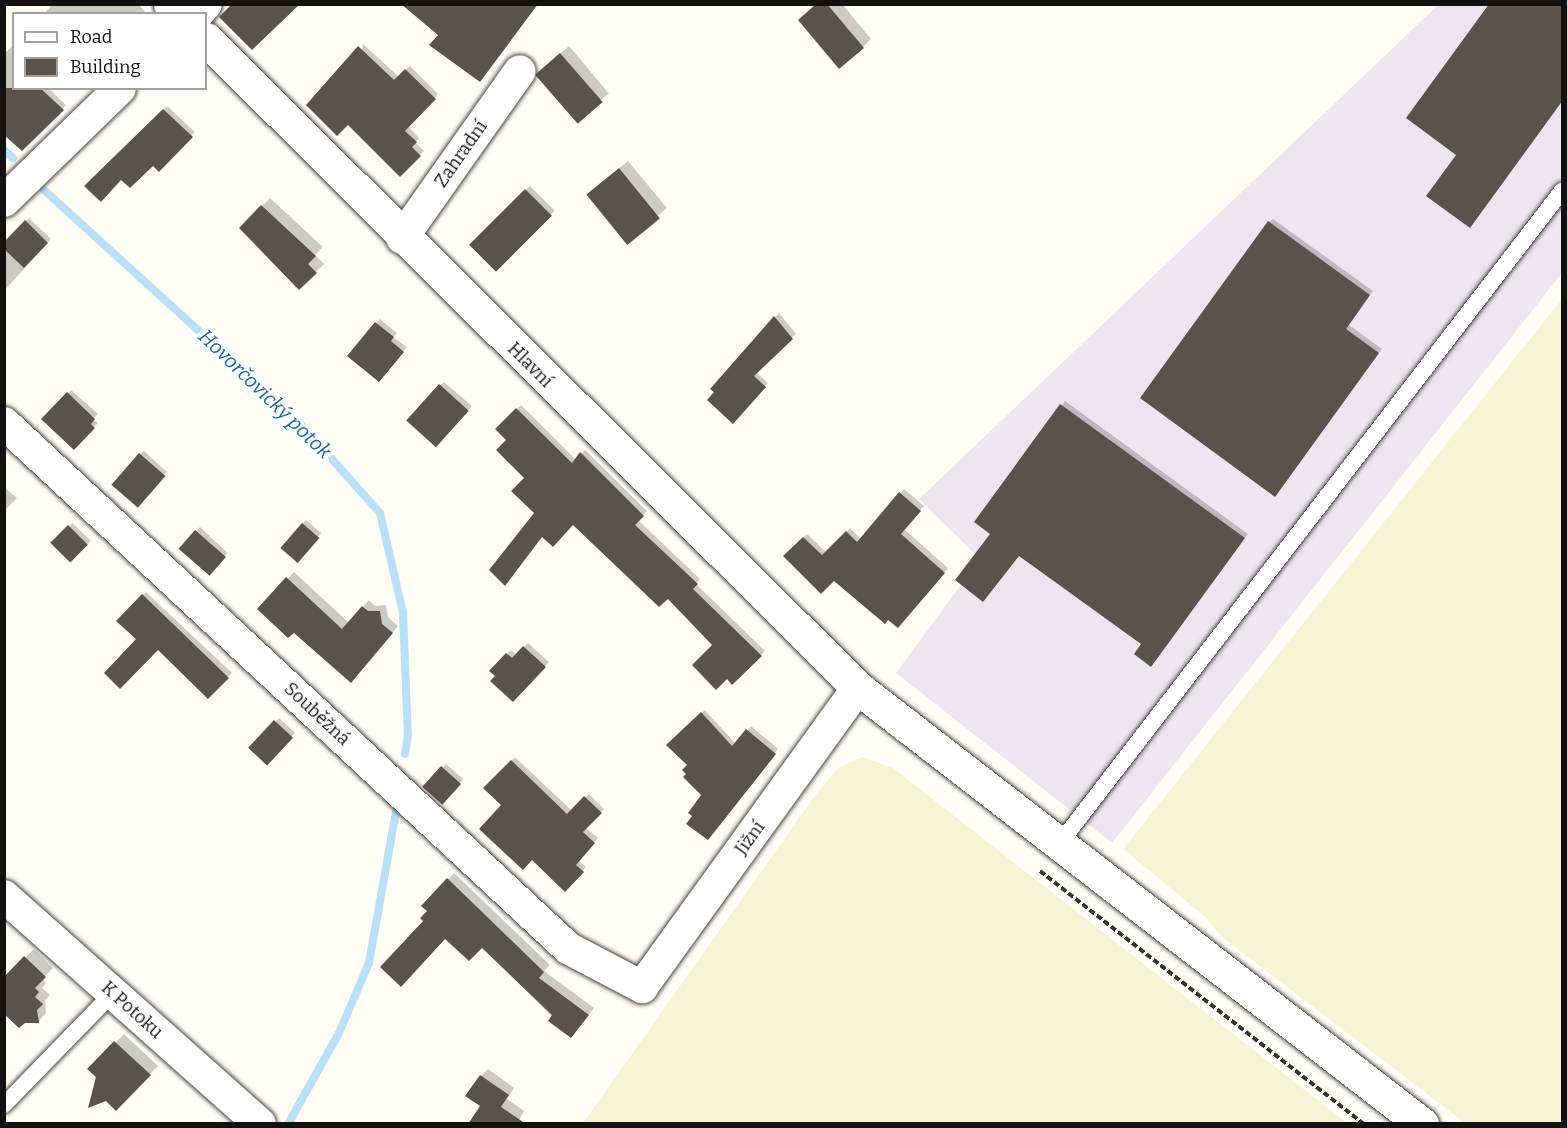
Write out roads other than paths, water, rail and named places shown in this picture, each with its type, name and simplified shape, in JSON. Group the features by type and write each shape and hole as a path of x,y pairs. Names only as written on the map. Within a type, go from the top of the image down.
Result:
{"street":[{"name":"Hlavní","path":"207,40 402,238 858,688 1422,1124"},
{"name":"Zahradní","path":"402,238 520,71"},
{"path":"4,201 118,90"},
{"name":"Souběžná","path":"4,423 568,948 642,987"},
{"name":"Jižní","path":"642,987 858,688"},
{"name":"K Potoku","path":"4,896 260,1124"}],"lane":[{"path":"1060,843 1563,191"},
{"path":"4,1105 114,993"}],"waterway":[{"name":"Hovorčovický potok","path":"4,150 13,158"},
{"name":"Hovorčovický potok","path":"44,190 298,421 380,513 403,613 408,735 405,754"},
{"name":"Hovorčovický potok","path":"288,1124 339,1033 369,963 398,801"}]}
